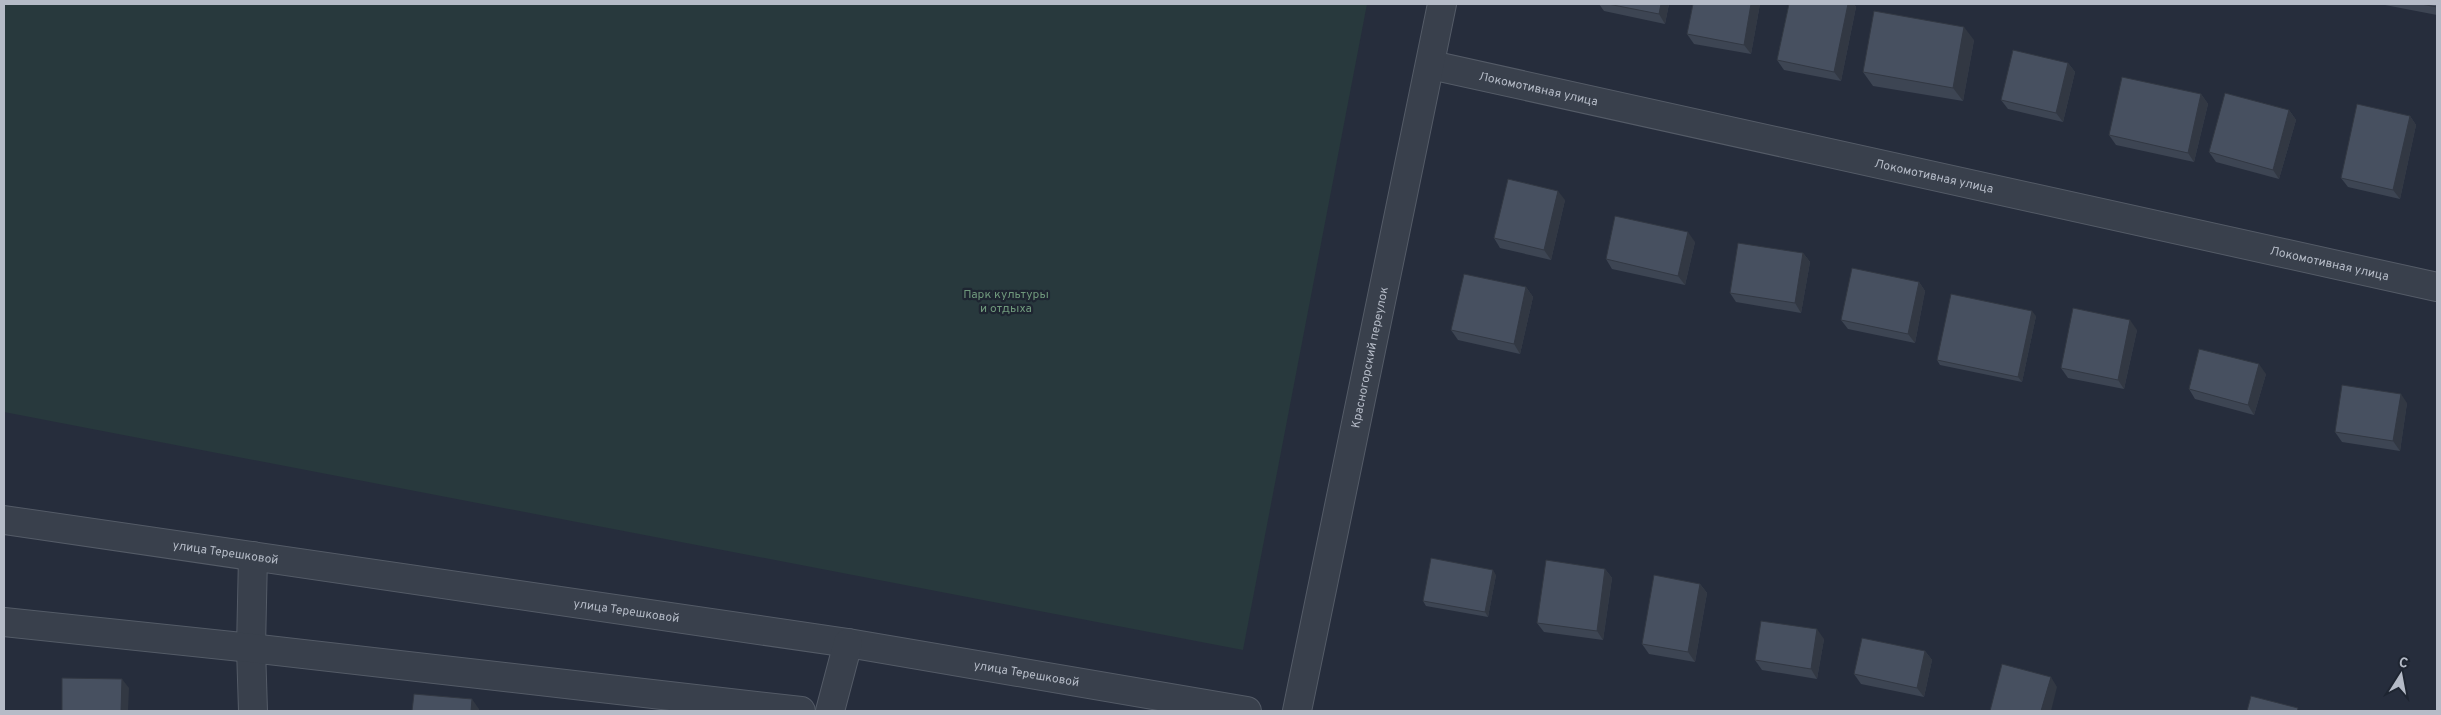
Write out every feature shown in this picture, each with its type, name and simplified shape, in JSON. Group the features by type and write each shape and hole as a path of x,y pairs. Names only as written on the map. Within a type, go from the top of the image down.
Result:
{"street":[{"name":"Красногорский переулок","path":"1297,711 1442,4"},
{"name":"Локомотивная улица","path":"1431,65 2437,284"},
{"name":"улица Терешковой","path":"4,520 848,643 1247,711"},
{"path":"253,556 251,648 253,711"},
{"path":"4,622 251,648 801,711"},
{"path":"830,711 848,643"}],"green space":[{"name":"Парк культуры и отдыха","path":"4,4 1367,4 1243,650 4,412"}],"building":[{"path":"1608,4 1661,4 1659,14"},
{"path":"1693,4 1751,4 1744,45 1687,34"},
{"path":"1789,4 1848,4 1834,72 1777,60"},
{"path":"2421,4 2437,4 2437,7"},
{"path":"1874,11 1964,27 1953,88 1863,72"},
{"path":"2013,50 2068,63 2056,113 2001,100"},
{"path":"2122,77 2201,94 2188,153 2109,135"},
{"path":"2225,93 2289,110 2273,170 2209,152"},
{"path":"2357,104 2410,116 2393,190 2341,178"},
{"path":"1508,179 1558,191 1544,250 1494,238"},
{"path":"1615,216 1688,232 1678,276 1606,259"},
{"path":"1738,243 1803,253 1795,303 1730,293"},
{"path":"1852,268 1919,282 1908,334 1841,320"},
{"path":"1464,274 1526,287 1514,344 1451,330"},
{"path":"1951,294 2032,311 2018,377 1937,360"},
{"path":"2073,308 2130,320 2118,380 2061,368"},
{"path":"2199,349 2259,364 2248,405 2189,389"},
{"path":"2342,385 2401,394 2393,441 2335,432"},
{"path":"1431,558 1493,570 1485,612 1423,601"},
{"path":"1546,560 1605,569 1597,631 1537,623"},
{"path":"1654,575 1700,584 1688,652 1642,644"},
{"path":"1761,621 1817,629 1811,669 1755,660"},
{"path":"1862,638 1925,651 1917,688 1854,674"},
{"path":"2002,664 2051,677 2041,711 1990,711"},
{"path":"62,678 122,679 121,711 62,711"},
{"path":"414,694 472,699 471,711 412,711"},
{"path":"2251,696 2298,708 2297,711 2247,711"}]}
